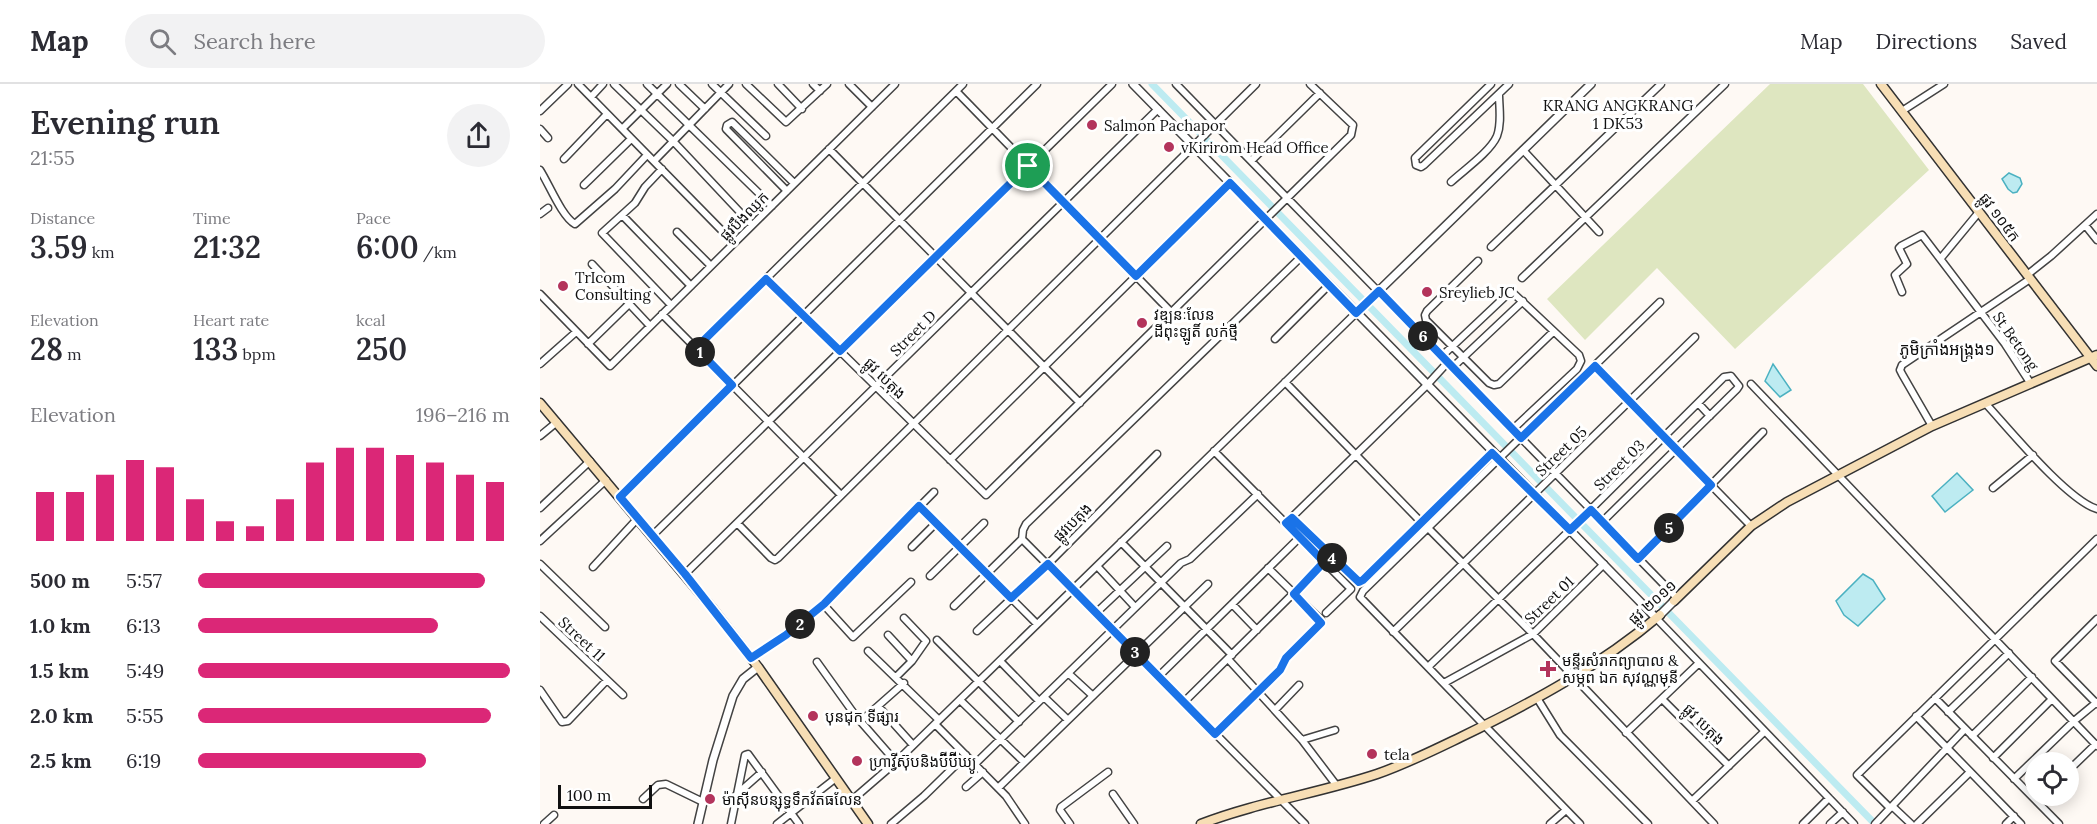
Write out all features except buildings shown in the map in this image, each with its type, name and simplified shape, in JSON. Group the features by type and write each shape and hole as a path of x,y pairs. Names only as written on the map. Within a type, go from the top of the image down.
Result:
{"main road":[{"name":"ផ្លូវ ១០៥ក","path":"1881,84 2029,277 2094,356 2097,366"},
{"name":"ផ្លូវ ២០១១","path":"1675,600 1751,526 1787,502 1932,426 2094,356"},
{"path":"540,403 653,535 751,658 868,824"},
{"name":"ផ្លូវ ២០១១","path":"1201,824 1379,773 1484,726 1573,677 1613,651 1658,617"}],"street":[{"path":"540,111 568,84"},
{"path":"578,84 734,243"},
{"path":"591,97 603,84"},
{"path":"614,84 673,141 752,225"},
{"path":"647,84 772,206"},
{"path":"622,129 667,84"},
{"path":"679,84 705,109"},
{"path":"712,84 766,136"},
{"path":"654,161 729,84"},
{"path":"746,84 786,122 827,84"},
{"path":"778,84 802,109"},
{"path":"813,84 820,91"},
{"path":"849,84 872,107"},
{"name":"ផ្លូវបឹងឈូក","path":"588,344 610,366 895,84"},
{"path":"696,348 963,84"},
{"path":"620,497 1037,84"},
{"path":"653,535 1112,84"},
{"path":"1133,84 1195,144 1301,257 1358,310 1429,383 1492,453 1501,458 1658,617 1698,664 1854,824"},
{"path":"738,523 775,560 1256,84"},
{"path":"829,149 1080,403 1351,135 1353,125 1310,84"},
{"path":"1491,84 1415,158 1416,165 1420,167 1424,165 1509,84"},
{"path":"852,800 896,762 960,700 1591,84"},
{"path":"1491,248 1661,84"},
{"path":"1522,278 1725,84"},
{"path":"1902,111 1944,84"},
{"path":"1181,86 1214,125 1252,160 1286,199 1513,429 1519,440 1602,522 1675,600"},
{"path":"956,92 1172,313"},
{"path":"1252,160 1320,93"},
{"path":"1451,182 1492,144 1497,135 1500,123 1499,94"},
{"name":"Street D","path":"685,574 1158,109"},
{"path":"564,159 607,114"},
{"path":"787,190 726,129 727,125 732,122 794,183"},
{"path":"540,129 548,138"},
{"path":"584,185 631,139"},
{"path":"1523,150 1599,232"},
{"path":"540,170 558,201 562,213 575,224 615,189 647,155"},
{"path":"663,169 622,215 603,231 603,237 671,305"},
{"path":"950,460 1230,183"},
{"path":"540,214 548,208"},
{"path":"1902,292 1895,275 1907,264 1900,251 1901,246 1922,235 1941,258 1979,212"},
{"name":"St Betong","path":"1932,426 1902,374 1902,365 2029,277 2097,214"},
{"path":"622,215 691,286"},
{"path":"2085,225 2097,240"},
{"path":"677,232 711,266"},
{"path":"954,606 1022,539 1026,524 1301,257"},
{"name":"St Betong","path":"1941,258 2005,344 2031,384"},
{"path":"1478,261 1425,315 1426,320 1489,383 1499,384 1553,332"},
{"path":"592,264 650,326"},
{"name":"ផ្លូវ បេតុង","path":"766,279 986,495 1080,403"},
{"path":"1275,339 1329,285"},
{"path":"1442,356 1512,291 1579,355 1581,361 1577,369 1513,429"},
{"path":"540,294 588,344 629,304"},
{"path":"1286,523 1448,365 1463,357 1523,301"},
{"path":"1580,824 1360,597 1660,302"},
{"path":"662,314 841,495"},
{"path":"540,364 576,332"},
{"name":"Street 05","path":"1393,632 1695,337"},
{"path":"1595,366 1751,526"},
{"name":"Street 03","path":"1428,667 1728,375 1738,382 1737,389 1602,522"},
{"path":"1285,382 1420,522"},
{"path":"1751,384 2096,745 2079,761"},
{"path":"1698,403 1710,416"},
{"path":"1986,404 2033,455 2084,504 2097,509"},
{"path":"540,436 556,422"},
{"path":"1638,559 1763,432"},
{"path":"1214,451 1351,589 1326,613"},
{"path":"1292,518 1359,582 1492,453"},
{"name":"ផ្លូវបេតុង","path":"977,631 1048,564 1157,454"},
{"path":"1994,488 2033,455"},
{"path":"540,507 590,461"},
{"path":"540,541 606,480"},
{"path":"751,658 786,635 824,604 934,492"},
{"path":"975,764 1161,582 1181,563 1190,559 1257,495"},
{"path":"919,506 1037,624"},
{"path":"593,567 638,518"},
{"path":"912,547 936,523"},
{"path":"930,576 984,523"},
{"path":"1429,529 1533,634 1714,824"},
{"path":"1159,676 1300,537"},
{"path":"1022,539 1305,824"},
{"path":"1911,824 1857,775 2097,539"},
{"path":"1121,542 1207,628 1302,740 1337,786"},
{"path":"1096,613 1167,546"},
{"path":"1184,702 1324,562"},
{"path":"540,564 605,627"},
{"name":"Street 01","path":"1444,683 1533,634 1604,564"},
{"path":"1097,566 1135,607"},
{"path":"1215,734 1259,692 1280,670 1286,658 1321,623 1268,568"},
{"path":"824,604 853,637 911,582"},
{"path":"998,788 1208,584"},
{"name":"ផ្លូវ ២០១១","path":"1658,617 1675,600"},
{"path":"1232,604 1257,630"},
{"name":"Street 11","path":"540,616 623,695"},
{"path":"896,677 912,661 926,641 904,618"},
{"path":"2014,779 2097,702 2055,661 2097,619"},
{"path":"888,635 912,661"},
{"path":"937,640 1019,722"},
{"path":"868,651 904,683 966,755 1006,796 1025,824"},
{"path":"1948,712 2009,653"},
{"path":"1000,661 1068,720"},
{"path":"817,662 861,721 896,762"},
{"path":"1626,733 1698,664"},
{"path":"698,824 713,760 733,696 743,679 758,667"},
{"path":"1068,673 1093,696"},
{"path":"1972,736 2032,677"},
{"name":"Street 11","path":"540,690 564,722 568,721 608,680"},
{"path":"861,721 904,683"},
{"path":"1275,710 1299,685"},
{"path":"1537,698 1560,735 1648,824"},
{"path":"1935,698 2025,790"},
{"name":"ផ្លូវ បេតុង","path":"1662,699 1729,766"},
{"path":"1993,758 2052,699"},
{"path":"960,700 1024,762"},
{"path":"878,706 913,745"},
{"path":"1916,716 2022,824"},
{"path":"1875,824 1965,729"},
{"path":"1302,740 1335,730"},
{"path":"1692,801 1764,732"},
{"path":"731,824 746,754 762,772 799,824"},
{"path":"891,824 966,755"},
{"path":"736,795 762,772"},
{"path":"966,788 982,772"},
{"path":"1070,824 1060,810 1061,807 1107,772"},
{"path":"1917,824 1971,772"},
{"path":"777,824 836,778"},
{"path":"643,800 658,785 666,784 704,802"},
{"path":"1113,794 1134,824"},
{"path":"1803,824 1829,798"},
{"path":"2041,806 2058,824"},
{"path":"1550,824 1566,810"},
{"path":"1830,824 1843,812"},
{"path":"544,824 554,815"},
{"path":"2006,824 2014,816"}],"green space":[{"path":"1770,84 1863,84 1929,170 1735,349 1657,268 1585,340 1547,299"}],"water":[{"path":"2009,173 2020,178 2022,184 2017,192 2013,193 2008,189 2002,179"},
{"path":"1773,364 1791,390 1780,397 1765,381"},
{"path":"1957,473 1973,490 1945,512 1932,496"},
{"path":"1863,574 1873,580 1885,599 1858,626 1844,615 1836,601"}],"waterway":[{"path":"1152,84 1875,824"}],"place":[{"name":"Salmon Pachapor","path":"1092,125"},
{"name":"vKirirom Head Office","path":"1169,147"},
{"name":"TrIcom Consulting","path":"563,286"},
{"name":"Sreylieb JC","path":"1427,292"},
{"name":"វឌ្ឍនៈលែន ដីពុះឡូតិ៍ លក់ថ្មី","path":"1142,323"},
{"name":"មន្ទីរសំរាកព្យាបាល & សម្ភព ឯក សុវណ្ណមុនី","path":"1548,669"},
{"name":"បុនជុក ទីផ្សារ","path":"813,716"},
{"name":"tela","path":"1372,754"},
{"name":"ហ្រាវ្វីស៊ុបនិងប៊ីប៊ីឃ្យូ","path":"857,761"},
{"name":"ម៉ាស៊ីនបន្សុទ្ធទឹកវ័តធលែន","path":"710,799"}],"district":[{"name":"KRANG ANGKRANG 1 DK53","path":"1618,114"},
{"name":"ភូមិក្រាំងអង្រ្កង១","path":"1947,349"}],"route":[{"path":"1028,166 1136,276 1230,183 1356,313 1379,291 1521,438 1595,366 1711,485 1638,559 1591,510 1570,530 1492,453 1359,582 1292,518 1286,523 1324,562 1294,594 1321,620 1321,623 1286,658 1280,670 1215,734 1048,564 1011,598 919,506 824,604 786,635 751,658 685,574 620,497 732,385 696,348 766,279 840,351 1028,166"}]}
